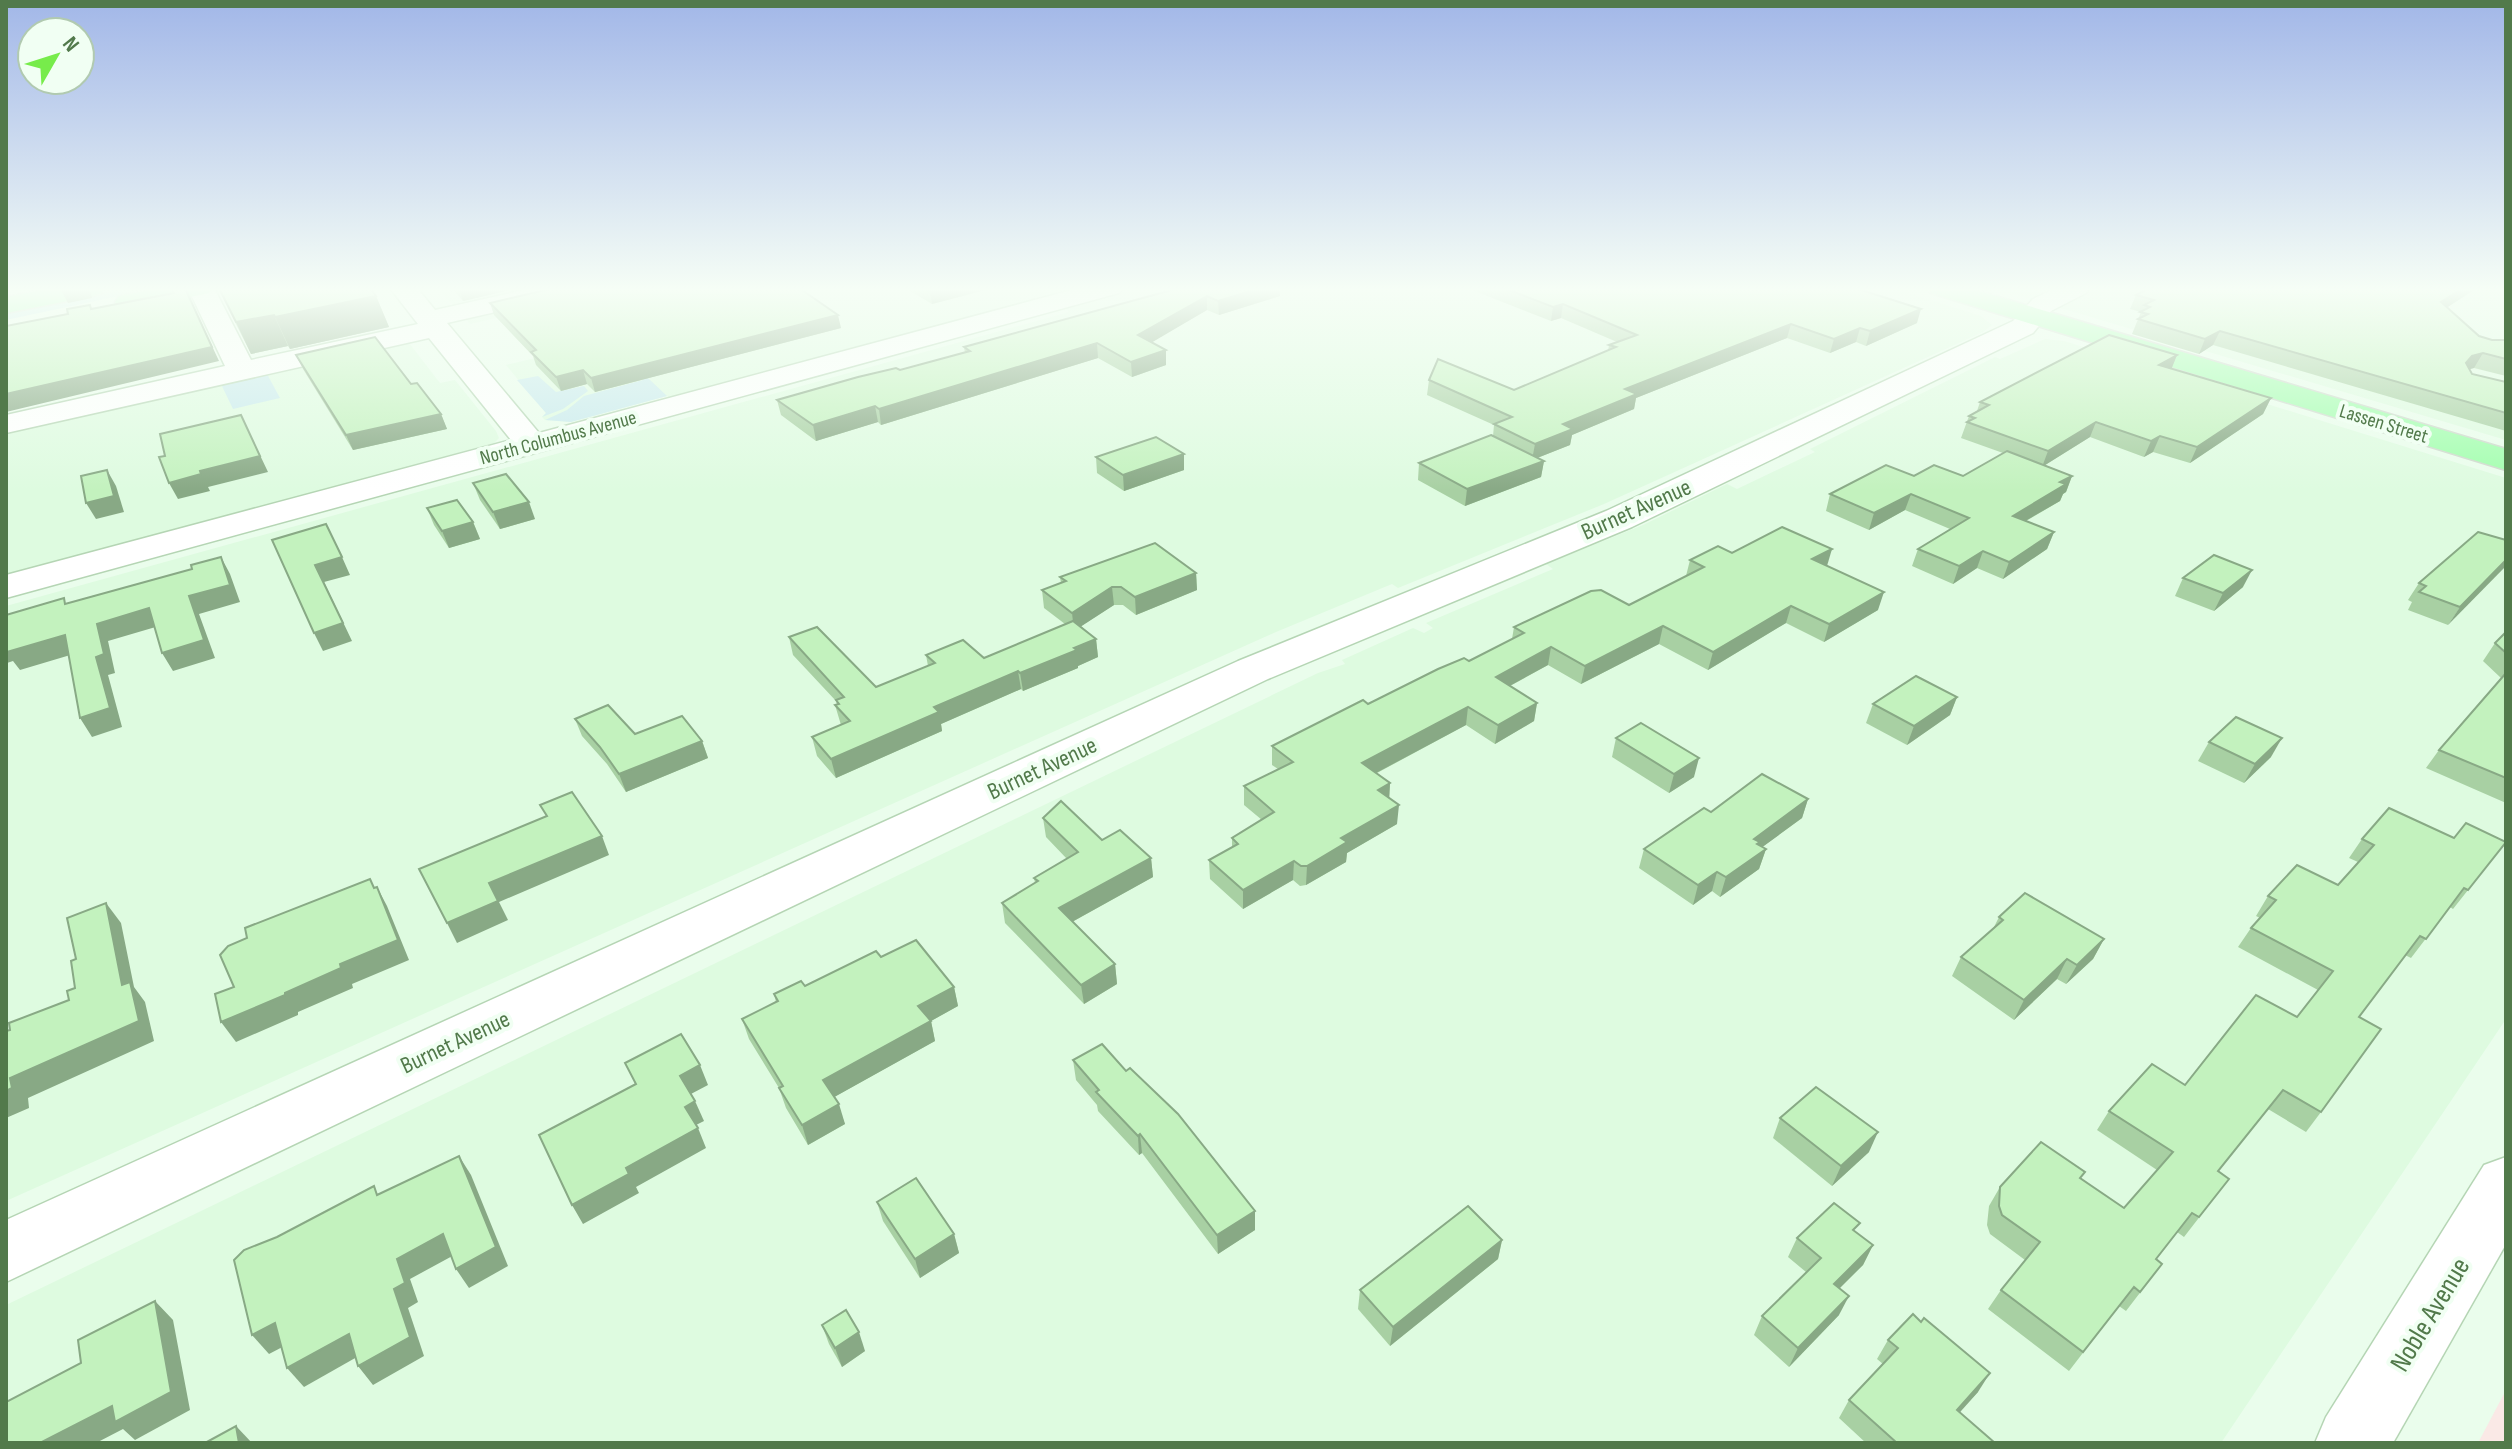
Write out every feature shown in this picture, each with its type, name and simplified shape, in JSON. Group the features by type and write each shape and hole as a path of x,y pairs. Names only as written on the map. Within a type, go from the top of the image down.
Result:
{"main road":[{"name":"Lassen Street","path":"2162,356 2506,460"}],"street":[{"path":"234,356 242,371"},
{"path":"6,424 304,356"},
{"path":"458,356 531,444"},
{"name":"North Columbus Avenue","path":"6,587 859,356"},
{"name":"Burnet Avenue","path":"6,1252 1253,670 1619,519 1963,356"},
{"name":"Noble Avenue","path":"2352,1443 2506,1185"}],"shaded area":[{"path":"331,356 419,356 440,383 455,380 499,438 494,443 6,577 6,428"},
{"path":"545,356 827,356 671,399 667,396 571,422 545,420 542,417 546,413 506,365"},
{"path":"911,356 1931,356 1604,504 1398,588 1392,584 1276,632 6,1201 6,606"},
{"path":"2008,356 2111,356 2506,478 2506,1019 2221,1443 6,1443 6,1305 1318,673 1345,664 1342,660 1413,628 1424,633 1433,628 1426,623 1553,569 1546,564 1643,525 1727,484 1737,489 1815,452 1810,449 1995,357 2000,359"},
{"path":"2221,356 2506,356 2506,440"},
{"path":"632,363 667,396 571,422 545,420 567,410 584,396 643,380"},
{"path":"267,374 280,398 233,409 221,384"},
{"path":"538,376 556,392 584,386 588,391 563,409 542,417 546,413 517,380"},
{"path":"2506,1390 2506,1443 2478,1443"}],"building":[{"path":"6,356 174,356 6,394"},
{"path":"296,356 389,356 411,384 417,383 441,414 346,435"},
{"path":"535,356 679,356 591,378 583,370 556,377"},
{"path":"953,356 1055,356 879,409 875,406 813,425 777,400 858,377 896,368 900,370"},
{"path":"1120,356 1150,356 1131,362"},
{"path":"1596,356 1710,356 1625,389 1637,394 1563,424 1573,429 1535,444 1494,424 1512,417 1429,380 1438,359 1514,390"},
{"path":"2069,356 2176,356 2159,365 2271,398 2197,447 2160,436 2151,441 2096,422 2048,451 1967,422 1975,418 1969,416 1989,405 1980,402"},
{"path":"2306,356 2473,356 2466,363 2472,374 2506,382 2506,413"},
{"path":"241,415 260,456 200,471 201,474 169,483 159,457 165,456 160,434"},
{"path":"1491,435 1544,461 1467,489 1419,463"},
{"path":"1156,437 1184,454 1123,475 1096,457"},
{"path":"2007,451 2072,476 2060,482 2066,484 2013,516 2054,532 2009,562 1983,551 1959,566 1918,549 1969,518 1911,494 1874,513 1830,494 1886,465 1914,476 1934,465 1963,476"},
{"path":"107,470 114,496 86,503 81,476"},
{"path":"506,474 529,502 493,512 473,483"},
{"path":"457,500 473,522 442,531 427,508"},
{"path":"326,524 342,557 315,565 343,623 314,633 272,540"},
{"path":"1782,527 1832,549 1812,559 1884,592 1829,624 1791,606 1713,652 1663,626 1585,666 1551,647 1496,677 1537,703 1498,725 1468,707 1362,763 1390,783 1378,790 1399,805 1341,838 1347,842 1307,866 1294,861 1243,890 1209,860 1238,844 1232,838 1274,812 1244,786 1293,762 1272,746 1363,700 1368,704 1438,669 1464,658 1469,661 1524,633 1514,627 1591,591 1601,590 1629,605 1704,567 1690,560 1718,546 1732,553"},
{"path":"2478,532 2506,540 2506,560 2460,607 2419,592 2426,586 2419,583"},
{"path":"1155,543 1196,573 1135,597 1121,587 1112,587 1072,613 1042,590 1066,581 1060,577"},
{"path":"2214,555 2252,570 2223,593 2183,578"},
{"path":"221,557 230,585 189,596 204,640 162,653 149,608 97,624 104,654 96,657 110,708 80,718 65,635 7,652 6,615 64,598 65,604 192,569 191,565"},
{"path":"1073,621 1096,639 1074,648 1077,650 934,707 939,712 831,759 812,737 850,721 835,705 839,704 836,700 844,697 789,637 817,627 876,687 935,663 926,655 963,640 984,658"},
{"path":"2506,632 2506,653 2495,643"},
{"path":"2506,673 2506,778 2439,750"},
{"path":"1916,676 1957,697 1914,726 1873,704"},
{"path":"608,705 635,734 682,716 702,741 619,774 575,719"},
{"path":"2236,717 2282,738 2255,764 2209,742"},
{"path":"1641,723 1699,758 1674,774 1616,738"},
{"path":"1762,774 1808,799 1754,839 1766,849 1726,877 1717,872 1698,885 1644,849 1704,808 1711,812"},
{"path":"572,792 602,836 489,883 498,901 447,923 419,869 547,816 540,805"},
{"path":"1061,801 1102,840 1120,830 1151,858 1059,908 1115,964 1081,985 1002,903 1038,881 1034,878 1078,852 1043,818"},
{"path":"2389,808 2454,838 2466,823 2506,842 2468,890 2464,888 2426,939 2420,936 2359,1017 2381,1029 2321,1112 2283,1090 2218,1171 2229,1179 2199,1217 2192,1213 2156,1259 2162,1264 2140,1292 2134,1287 2083,1352 2001,1290 2040,1242 2002,1215 2000,1187 2041,1142 2085,1172 2080,1178 2124,1208 2173,1152 2109,1111 2152,1064 2185,1085 2256,995 2297,1017 2333,971 2251,928 2276,900 2268,896 2297,865 2338,885 2374,845 2362,839"},
{"path":"370,879 374,888 377,887 398,940 340,964 341,968 221,1022 215,994 234,987 220,955 228,946 247,938 245,928"},
{"path":"2025,893 2104,939 2077,965 2067,959 2024,1000 1961,957 2003,920 1999,917"},
{"path":"106,903 122,985 130,982 139,1021 10,1078 12,1088 6,1091 6,1031 10,1030 9,1023 69,1000 67,991 75,988 71,961 76,959 67,918"},
{"path":"916,940 954,987 918,1006 931,1021 823,1080 839,1104 802,1125 779,1088 783,1086 742,1019 778,1001 774,994 801,981 805,986 876,951 881,957"},
{"path":"681,1034 700,1065 680,1076 695,1101 685,1107 698,1128 626,1168 629,1174 572,1205 539,1135 636,1084 625,1063"},
{"path":"1102,1044 1126,1071 1130,1068 1178,1114 1255,1211 1217,1235 1140,1134 1138,1136 1096,1092 1099,1090 1073,1060"},
{"path":"1816,1087 1878,1132 1841,1166 1780,1118"},
{"path":"459,1156 496,1247 456,1269 443,1234 397,1259 405,1283 394,1289 410,1337 358,1366 349,1334 287,1368 275,1323 252,1335 234,1260 244,1250 277,1237 374,1186 377,1195"},
{"path":"916,1178 954,1234 915,1259 877,1202"},
{"path":"1834,1203 1860,1223 1853,1230 1873,1245 1834,1284 1849,1296 1798,1348 1762,1316 1821,1258 1797,1238"},
{"path":"1468,1206 1502,1240 1393,1327 1360,1290"},
{"path":"155,1301 171,1392 115,1422 112,1406 40,1443 6,1443 6,1402 81,1363 78,1340"},
{"path":"846,1310 859,1332 835,1348 822,1325"},
{"path":"1913,1314 1921,1322 1924,1318 1990,1373 1957,1410 1995,1443 1897,1443 1849,1400 1898,1348 1888,1340"},
{"path":"236,1426 239,1443 205,1443"}]}
